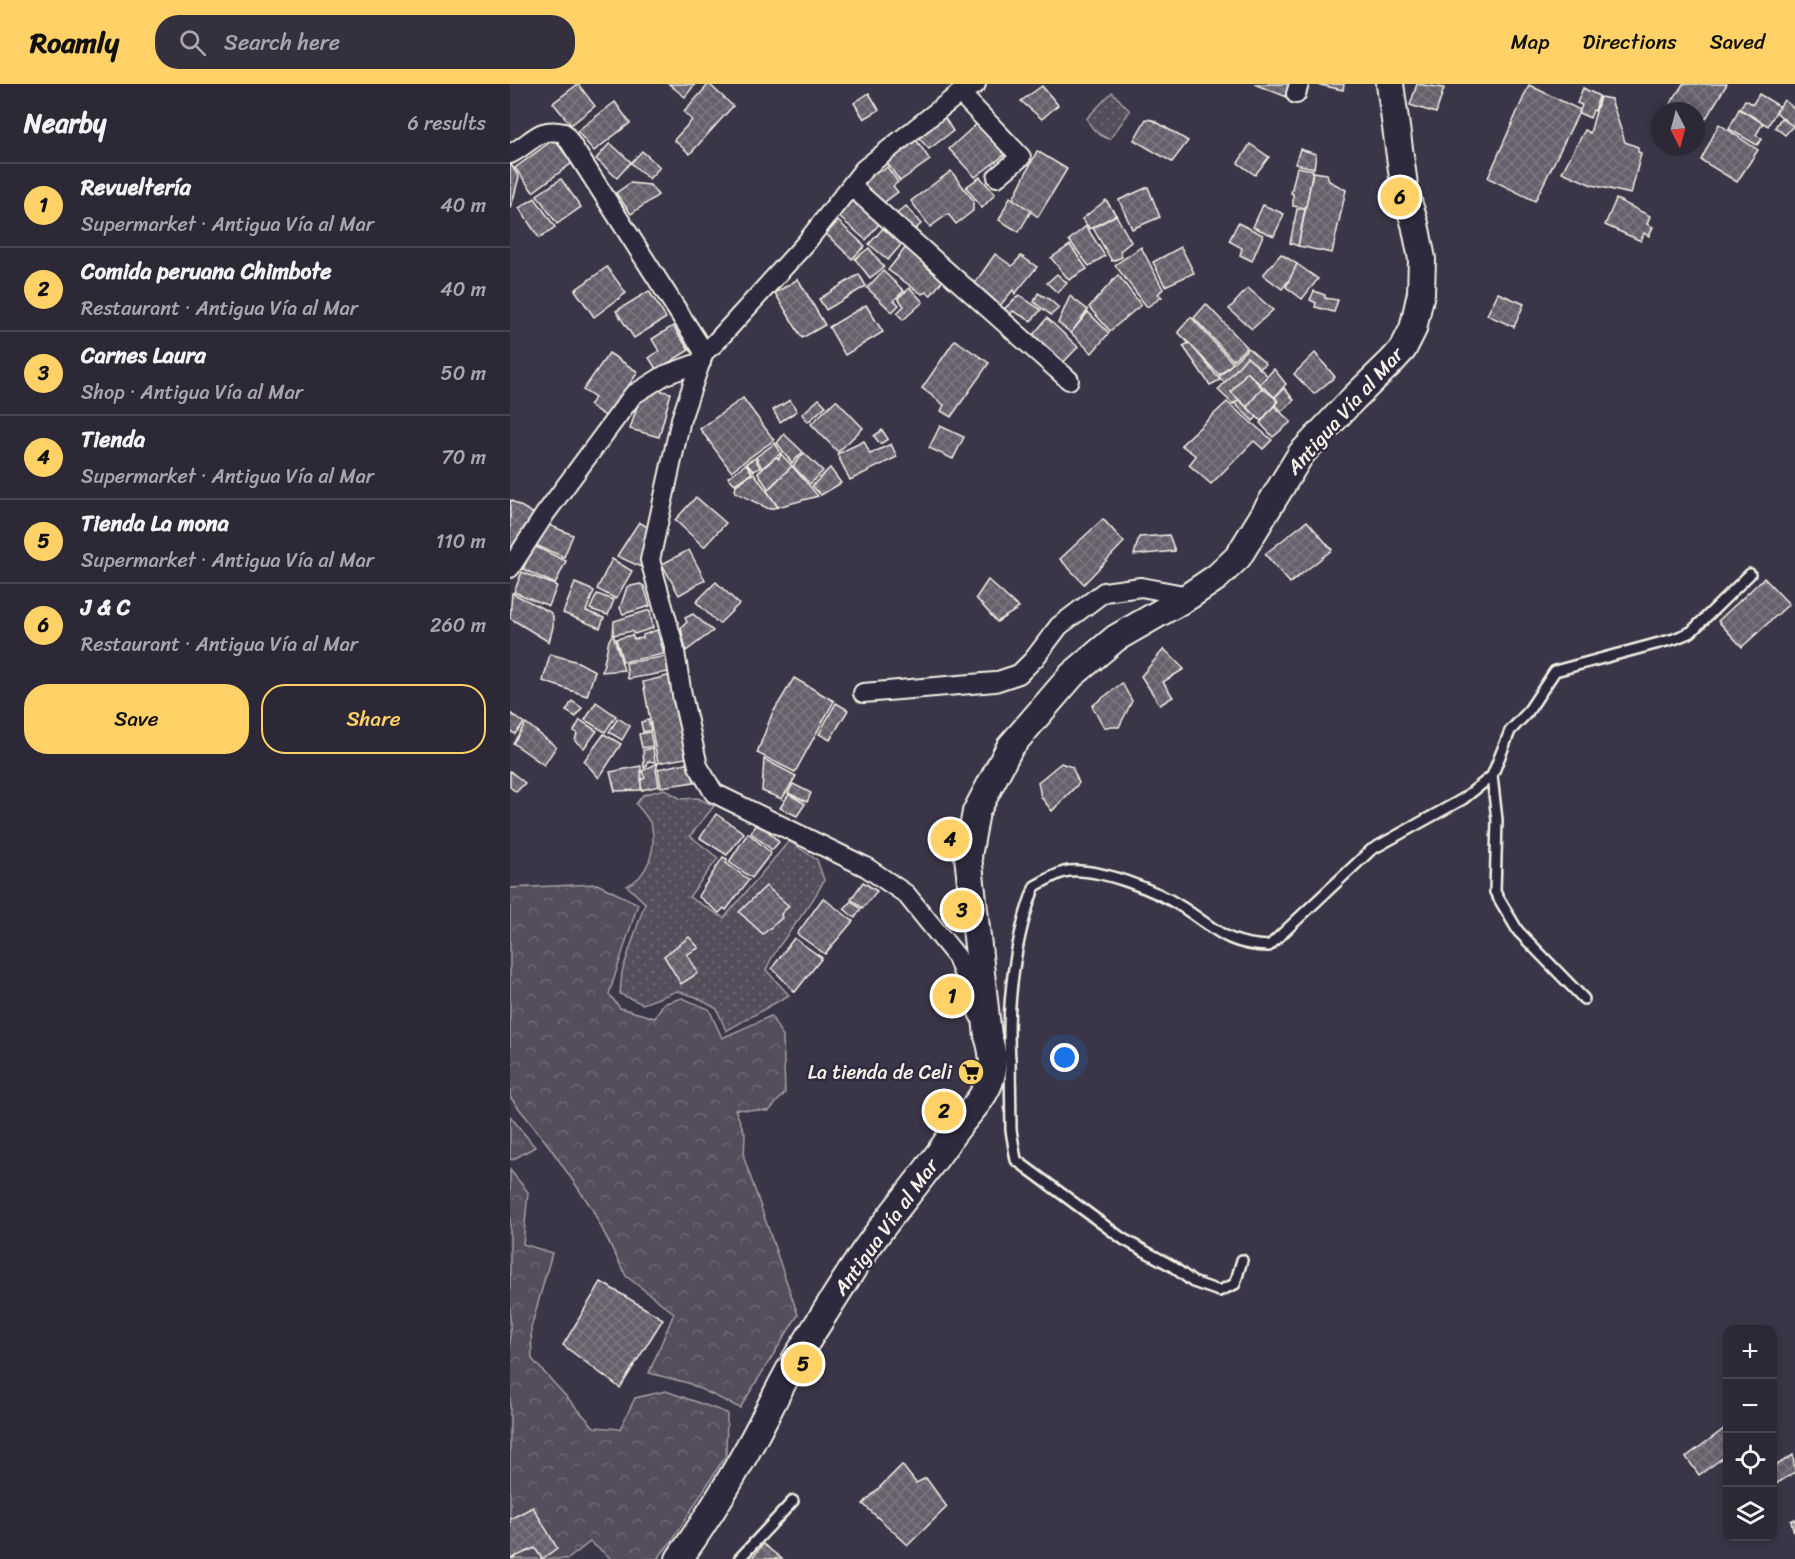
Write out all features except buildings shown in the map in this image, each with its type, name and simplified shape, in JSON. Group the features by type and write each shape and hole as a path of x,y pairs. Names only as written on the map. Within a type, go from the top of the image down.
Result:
{"main road":[{"name":"Antigua Vía al Mar","path":"679,1559 699,1532 749,1448 797,1357 865,1251 936,1159 963,1118 982,1099 991,1082 994,1055 988,1036 968,856 976,812 1010,747 1072,675 1116,638 1189,596 1217,577 1238,557 1301,454 1392,362 1403,349 1413,329 1421,293 1422,259 1415,224 1405,192 1390,84"}],"street":[{"path":"988,1036 957,957 906,894 866,867 714,793 698,766 682,695 675,646 650,560 681,419 703,357 806,244 851,186 873,162 968,88 1021,157 997,177"},
{"path":"510,154 541,132 550,130 564,133 703,357"},
{"path":"851,186 1069,380"},
{"path":"510,568 545,514 633,395 665,375 703,357"},
{"path":"863,693 995,682 1019,674 1034,659 1059,626 1104,592 1141,586 1189,596"}],"lane":[{"path":"1584,999 1518,931 1495,892 1497,820 1492,776 1510,731 1527,713 1555,671 1674,639 1691,632 1750,574"},
{"path":"1242,1260 1235,1284 1219,1291 1193,1282 1172,1266 1123,1239 1016,1160 1011,1130 1008,1030 1023,916 1035,886 1066,871 1112,876 1181,906 1218,933 1245,945 1269,946 1371,850 1463,799 1492,776"},
{"path":"988,1036 1010,1060"},
{"path":"739,1559 793,1501"}],"green space":[{"path":"1112,92 1130,111 1110,139 1096,131 1087,118"},
{"path":"664,789 681,799 698,798 714,806 690,836 718,858 689,897 724,918 789,841 817,860 824,880 766,970 789,995 726,1031 717,1009 696,997 677,991 643,1004 620,994 622,972 645,903 627,886 634,882 645,869 653,845 651,825 636,804 643,795"},
{"path":"597,884 638,904 609,994 620,1008 655,1018 663,1004 682,998 709,1009 722,1038 771,1016 783,1037 785,1093 769,1111 735,1109 745,1134 744,1158 798,1315 740,1408 688,1383 649,1373 674,1313 626,1276 591,1207 549,1146 510,1097 510,888"},
{"path":"510,1116 535,1147 512,1160 510,1159"},
{"path":"510,1170 528,1192 523,1244 552,1253 531,1328 532,1359 594,1427 620,1429 635,1398 666,1391 727,1413 726,1455 671,1542 657,1559 612,1559 590,1542 568,1559 510,1559"}],"place":[{"name":"J & C","path":"1400,197"},
{"name":"Tienda","path":"950,839"},
{"name":"Carnes Laura","path":"962,910"},
{"name":"Revueltería","path":"952,996"},
{"name":"La tienda de Celi","path":"971,1072"},
{"name":"Comida peruana Chimbote","path":"944,1111"},
{"name":"Tienda La mona","path":"803,1364"}]}
